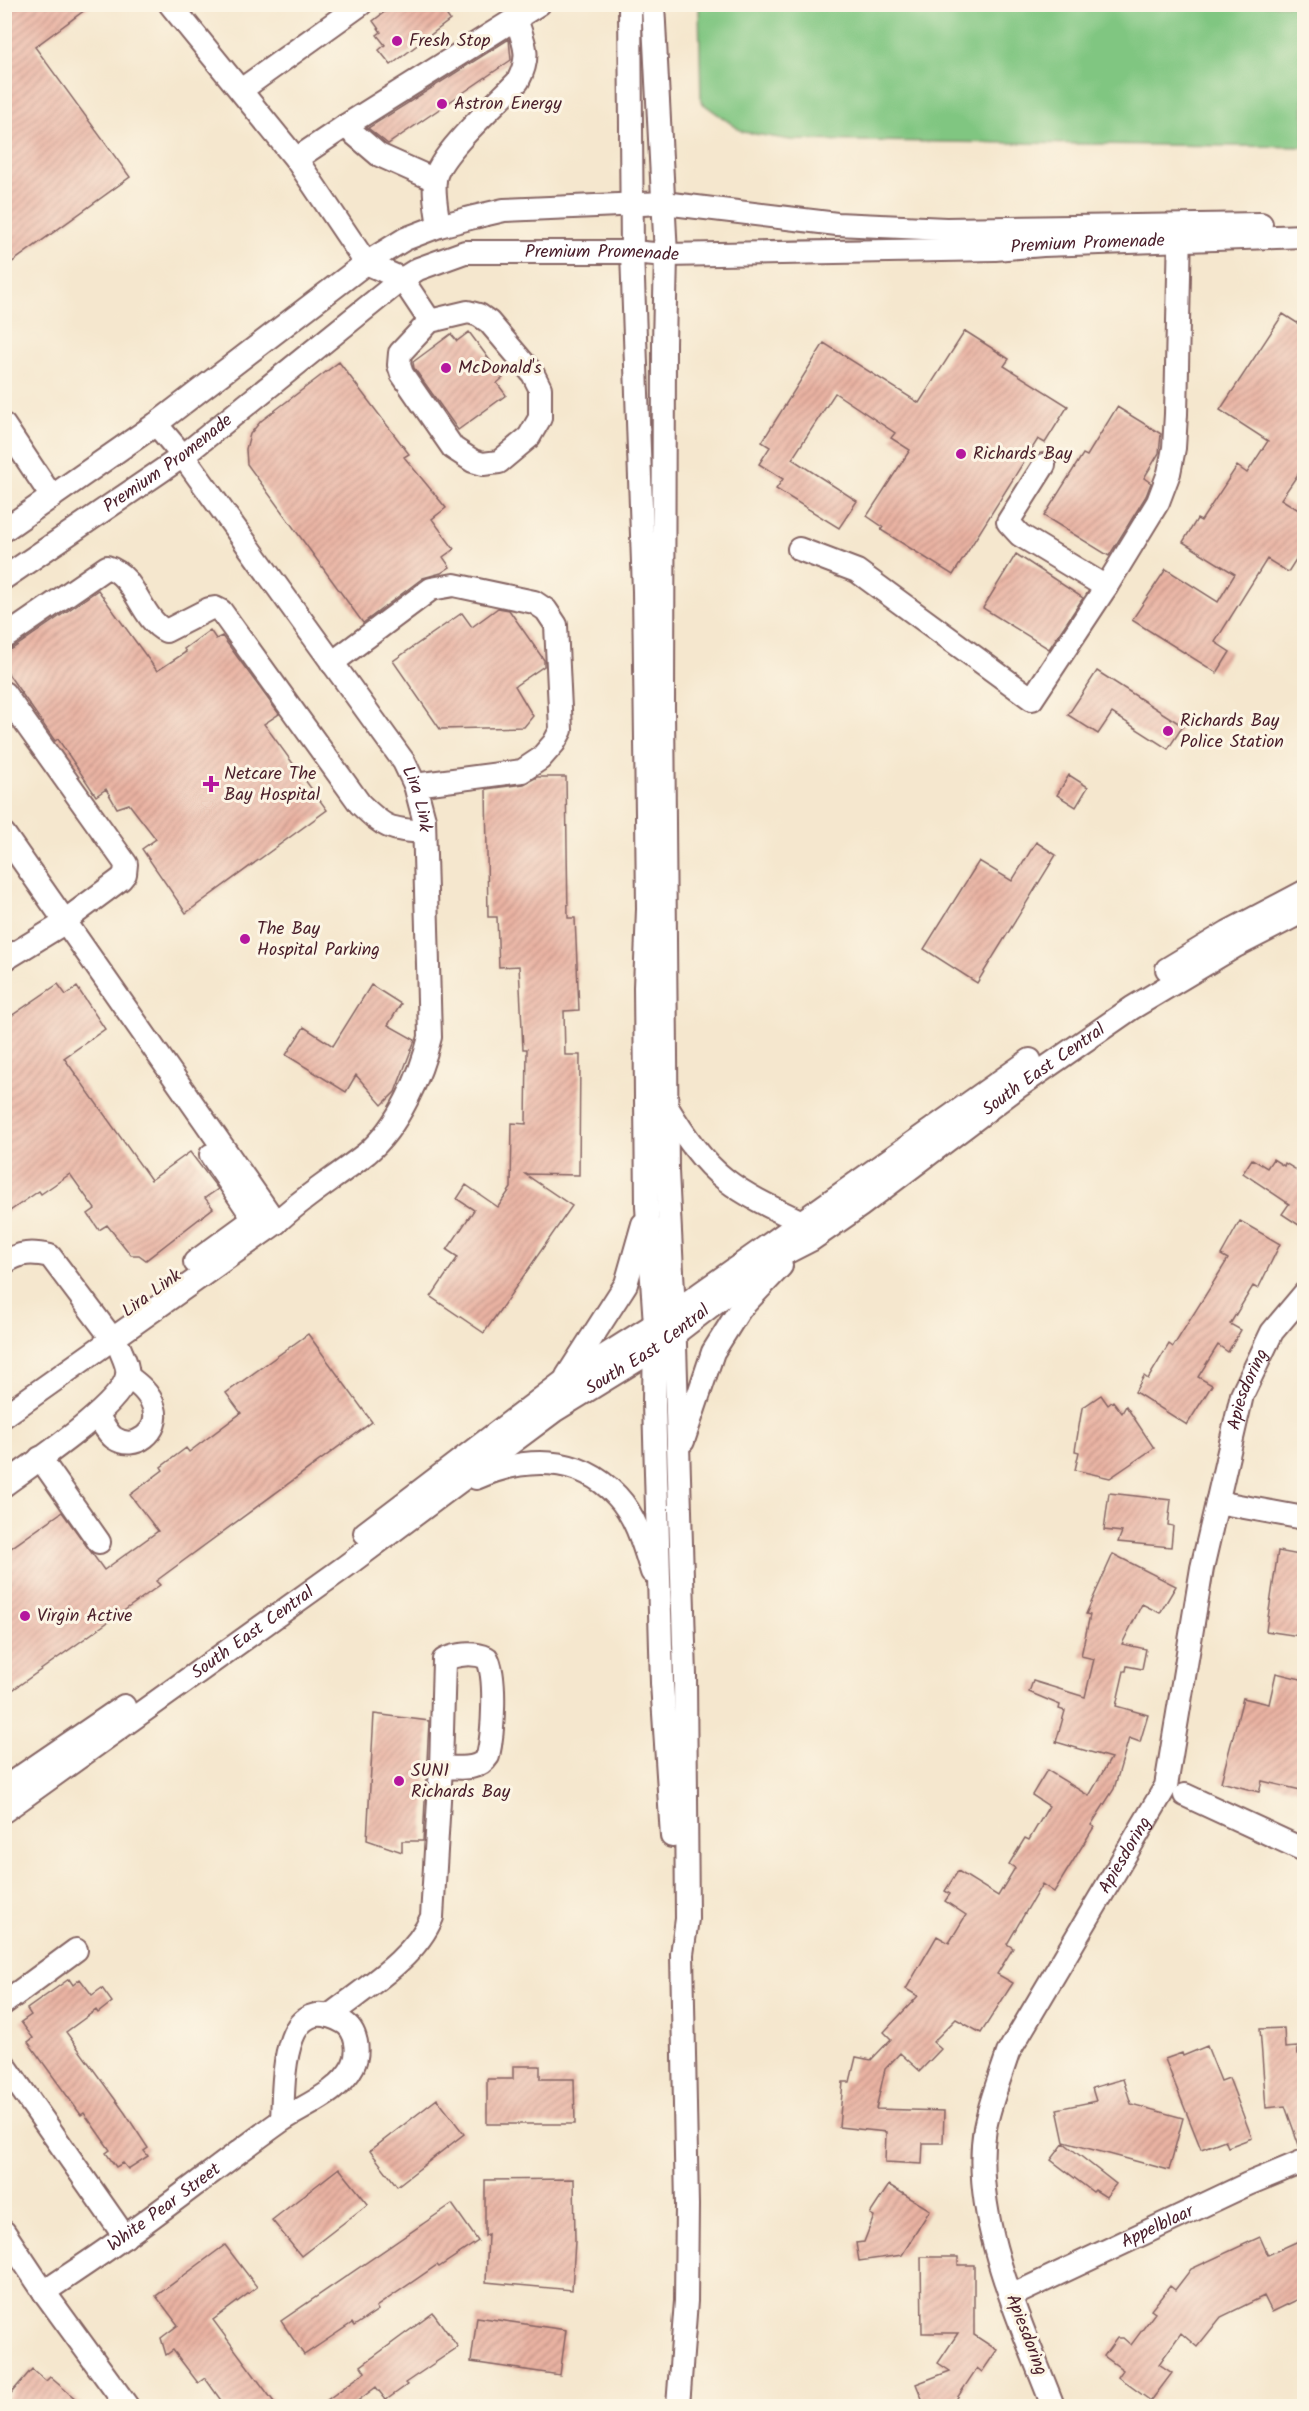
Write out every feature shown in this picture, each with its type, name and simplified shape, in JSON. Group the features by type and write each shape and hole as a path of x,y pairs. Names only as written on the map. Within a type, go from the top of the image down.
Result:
{"street":[{"path":"170,4 296,159 366,262 402,279 430,321"},
{"path":"241,90 361,4"},
{"path":"296,159 539,4"},
{"path":"652,4 666,255 663,717 668,1323 678,1456 685,1676 687,1919 682,1954 687,2226 686,2301 678,2406"},
{"path":"628,6 632,252 644,626 647,826 645,987 647,1207 668,1323 655,1349 654,1403 662,1683 675,1919 682,1954"},
{"path":"439,226 435,180 448,153 518,81 525,67 525,46 516,19"},
{"path":"345,126 379,155 435,180"},
{"name":"Premium Promenade","path":"4,530 156,424 366,262 405,239 439,226 504,210 664,202 837,224 1305,236"},
{"name":"Premium Promenade","path":"4,578 183,456 402,279 418,270 465,252 632,252 666,255 996,249 1305,224"},
{"path":"799,549 857,571 1032,699 1106,587 1158,502 1169,473 1174,448 1176,414 1179,233"},
{"path":"468,312 479,315 489,322 533,374 540,388 540,418 529,438 499,462 483,464 473,462 453,448 402,374 399,365 400,353 430,321 468,312"},
{"name":"Lira Link","path":"4,1416 108,1334 265,1221 296,1203 369,1151 398,1113 424,1060 430,1037 424,819 415,785 404,762 183,456 156,424"},
{"path":"4,425 52,497"},
{"path":"1044,465 1008,522 1020,535 1106,587"},
{"path":"4,638 107,567 119,572 155,622 166,631 215,608 221,611 360,804 376,820 391,829 424,832"},
{"path":"332,663 431,589 442,586 453,585 534,602 546,610 556,625 561,730 555,743 540,759 522,771 415,785"},
{"path":"4,693 126,864 125,874 121,879 61,924 4,960"},
{"path":"4,834 224,1174 265,1221"},
{"path":"4,855 61,924 265,1221"},
{"name":"South East Central","path":"4,1788 209,1647 563,1382 668,1323 768,1262 806,1231 1124,996 1228,932 1305,892"},
{"name":"South East Central","path":"806,1231 860,1206 1018,1087 1132,1008 1234,947 1305,911"},
{"path":"667,1107 694,1147 724,1179 806,1231 771,1276 740,1310 712,1352 678,1456"},
{"path":"563,1382 626,1284 647,1207"},
{"path":"4,1263 17,1255 33,1252 50,1256 108,1334"},
{"name":"Apiesdoring","path":"1053,2406 1011,2296 989,2222 984,2175 985,2130 992,2100 1008,2054 1166,1786 1202,1568 1242,1395 1272,1332 1305,1293"},
{"name":"Lira Link","path":"108,1334 126,1361 127,1376"},
{"name":"Lira Link","path":"4,1398 108,1334"},
{"name":"South East Central","path":"4,1811 443,1494 554,1411 655,1349"},
{"path":"4,1485 97,1415 127,1376 147,1394 155,1409 148,1434 140,1442 127,1443 113,1437 97,1415"},
{"path":"40,1458 99,1542"},
{"path":"443,1494 490,1472 526,1463 549,1462 592,1477 617,1496 637,1527 659,1593"},
{"path":"1217,1502 1305,1518"},
{"path":"282,2120 285,2063 291,2036 300,2024 312,2016 328,2016 407,1954 426,1934 432,1917 441,1767 444,1660 451,1657 481,1655 487,1658 491,1665 493,1682 489,1756 483,1763 471,1768 441,1767"},
{"path":"1185,1795 1305,1850"},
{"path":"4,2003 76,1950"},
{"name":"White Pear Street","path":"44,2292 125,2237 282,2120 334,2088 353,2067 357,2045 353,2033 345,2023 328,2016"},
{"path":"4,2064 125,2237"},
{"name":"Appelblaar","path":"1011,2296 1248,2184 1305,2161"},
{"path":"4,2232 44,2292 127,2406"}],"green space":[{"path":"699,5 1304,5 1304,147 791,140 743,132 701,102"}],"building":[{"path":"4,4 93,4 35,47 130,177 4,268"},
{"path":"395,4 439,4 450,20 391,65 379,50 385,45 377,35 381,32 373,21"},
{"path":"509,39 511,60 388,144 368,128"},
{"path":"1283,314 1305,328 1305,464 1281,499 1305,514 1305,545 1288,572 1267,559 1215,642 1230,652 1217,673 1132,620 1166,569 1218,602 1235,574 1183,542 1197,519 1201,521 1237,466 1247,473 1268,441 1220,410"},
{"name":"Richards Bay","path":"965,331 1009,359 1004,366 1068,406 1045,443 1038,439 953,575 881,530 883,527 867,516 910,450 891,438 895,433 835,393 792,459 857,501 839,528 776,489 783,479 759,464 770,447 762,442 824,343 919,403"},
{"path":"469,332 503,378 497,383 506,395 458,430 414,368 413,362 451,334 457,341"},
{"path":"339,362 409,454 404,457 446,508 432,519 454,549 443,557 450,567 441,573 423,578 363,623 247,464 246,449 250,434 261,421"},
{"path":"1117,407 1161,434 1159,453 1144,478 1151,483 1146,496 1109,556 1044,516 1083,454 1087,456"},
{"path":"1016,554 1083,598 1049,649 983,608"},
{"path":"98,590 157,671 186,652 184,649 210,630 216,639 222,636 279,714 264,724 327,810 186,913 142,849 156,839 129,804 117,808 106,789 96,796 58,739 55,741 4,668 4,651 12,649"},
{"path":"498,608 509,610 544,660 544,666 515,686 533,716 524,727 440,729 393,661 462,613 472,627"},
{"path":"1097,671 1183,726 1168,749 1112,713 1098,734 1068,715"},
{"path":"1069,775 1088,787 1076,807 1057,795"},
{"path":"537,777 566,777 568,918 575,918 579,1010 564,1011 565,1055 580,1055 579,1175 525,1174 572,1206 484,1333 431,1297 458,1257 447,1250 474,1210 457,1199 466,1185 498,1207 511,1188 512,1123 526,1124 527,1049 523,1049 519,966 499,967 497,917 488,917 486,789 524,784"},
{"path":"1036,842 1056,855 977,983 924,949 979,861 1012,881"},
{"path":"58,984 66,995 77,987 105,1029 64,1058 151,1180 190,1152 218,1189 205,1198 213,1208 146,1260 139,1255 131,1255 107,1225 99,1230 88,1214 95,1209 70,1174 41,1194 39,1191 4,1215 4,1021"},
{"path":"371,985 401,1004 388,1025 415,1040 395,1092 382,1105 356,1075 346,1092 286,1055 304,1027 333,1046"},
{"path":"1252,1159 1267,1168 1273,1159 1300,1172 1298,1175 1305,1180 1305,1229 1282,1214 1289,1204 1243,1173"},
{"path":"1240,1221 1280,1244 1258,1289 1253,1286 1230,1324 1241,1330 1228,1352 1218,1345 1198,1377 1212,1385 1187,1425 1135,1392 1144,1376 1148,1379 1169,1344 1173,1347 1228,1259 1221,1255"},
{"path":"308,1334 372,1422 156,1581 160,1585 4,1696 4,1553 62,1512 104,1570 158,1531 130,1495 163,1470 161,1467 186,1448 189,1452 241,1413 226,1393"},
{"path":"1101,1395 1108,1405 1113,1401 1122,1413 1126,1406 1154,1448 1110,1478 1075,1470 1079,1452 1075,1451 1082,1408"},
{"path":"1109,1493 1171,1500 1168,1525 1173,1526 1171,1547 1118,1542 1122,1532 1104,1530"},
{"path":"1278,1551 1305,1556 1305,1603 1299,1636 1266,1631"},
{"path":"1113,1554 1176,1586 1160,1613 1142,1604 1122,1644 1146,1649 1142,1669 1127,1666 1124,1671 1116,1706 1148,1715 1140,1742 1129,1738 1114,1789 1091,1825 1094,1827 1054,1892 1042,1884 1007,1944 1013,1948 997,1974 1013,1983 981,2033 956,2019 933,2042 941,2049 920,2071 900,2053 885,2069 876,2109 944,2111 943,2143 923,2143 922,2164 885,2162 886,2132 839,2127 843,2082 850,2082 856,2057 871,2060 891,2039 884,2032 918,1996 906,1989 937,1936 949,1943 966,1915 945,1901 950,1894 945,1891 958,1871 998,1896 1015,1868 1009,1864 1025,1838 1029,1840 1049,1806 1032,1795 1047,1770 1089,1796 1111,1758 1056,1742 1065,1711 1059,1709 1060,1705 1029,1692 1033,1681 1085,1697 1094,1659 1081,1656 1090,1615 1086,1614"},
{"path":"1276,1673 1305,1680 1305,1791 1262,1781 1259,1792 1221,1782 1243,1698 1269,1704"},
{"name":"SUN1 Richards Bay","path":"374,1714 429,1721 423,1841 402,1841 402,1852 367,1840"},
{"path":"69,1979 73,1985 80,1979 92,1995 102,1988 112,2002 98,2013 96,2010 66,2032 148,2148 144,2151 148,2156 128,2169 123,2163 116,2167 106,2153 110,2150 96,2130 84,2113 81,2115 28,2042 33,2038 21,2022 31,2015 27,2009"},
{"path":"1284,2028 1285,2048 1297,2047 1298,2054 1305,2054 1305,2148 1300,2148 1285,2106 1266,2108 1260,2029"},
{"path":"1207,2046 1221,2081 1229,2078 1252,2138 1228,2147 1225,2140 1201,2149 1165,2059 1182,2053 1183,2056"},
{"path":"513,2066 540,2066 540,2079 574,2079 575,2124 487,2124 487,2079 513,2079"},
{"path":"1123,2079 1131,2104 1183,2118 1169,2170 1064,2142 1057,2109 1096,2101 1092,2088"},
{"path":"437,2099 464,2134 397,2186 370,2151"},
{"path":"1064,2143 1116,2184 1106,2197 1095,2190 1093,2192 1051,2160"},
{"path":"339,2168 368,2204 301,2256 272,2220"},
{"path":"574,2179 575,2241 572,2290 486,2282 488,2234 485,2236 485,2180"},
{"path":"889,2185 930,2210 902,2255 859,2261 856,2243 864,2242 874,2216 870,2214"},
{"path":"452,2204 478,2241 439,2267 437,2265 376,2307 378,2310 354,2326 352,2323 304,2355 281,2321"},
{"path":"1260,2237 1268,2255 1305,2238 1305,2296 1272,2312 1264,2296 1221,2317 1197,2347 1181,2333 1159,2364 1172,2373 1151,2401 1118,2377 1123,2370 1104,2356 1117,2338 1123,2338 1131,2345 1155,2313 1151,2310 1170,2286 1175,2290 1191,2269"},
{"path":"225,2245 257,2287 213,2320 277,2406 225,2406 205,2378 198,2383 173,2350 166,2355 161,2338 178,2325 156,2296"},
{"path":"921,2257 958,2257 958,2265 974,2265 974,2335 997,2350 982,2372 977,2368 957,2398 960,2406 925,2406 916,2384 950,2371 938,2363 958,2333 922,2333"},
{"path":"433,2313 458,2347 405,2383 407,2385 386,2400 376,2387 351,2406 319,2406 365,2372 361,2366"},
{"path":"477,2317 566,2330 560,2375 471,2362"},
{"path":"32,2369 46,2381 50,2377 84,2406 15,2406 6,2399"}],"place":[{"name":"Fresh Stop","path":"397,41"},
{"name":"Astron Energy","path":"442,104"},
{"name":"McDonald's","path":"446,368"},
{"name":"Richards Bay","path":"961,454"},
{"name":"Richards Bay Police Station","path":"1168,731"},
{"name":"Netcare The Bay Hospital","path":"211,784"},
{"name":"The Bay Hospital Parking","path":"245,939"},
{"name":"Virgin Active","path":"25,1616"},
{"name":"SUN1 Richards Bay","path":"399,1781"}]}
